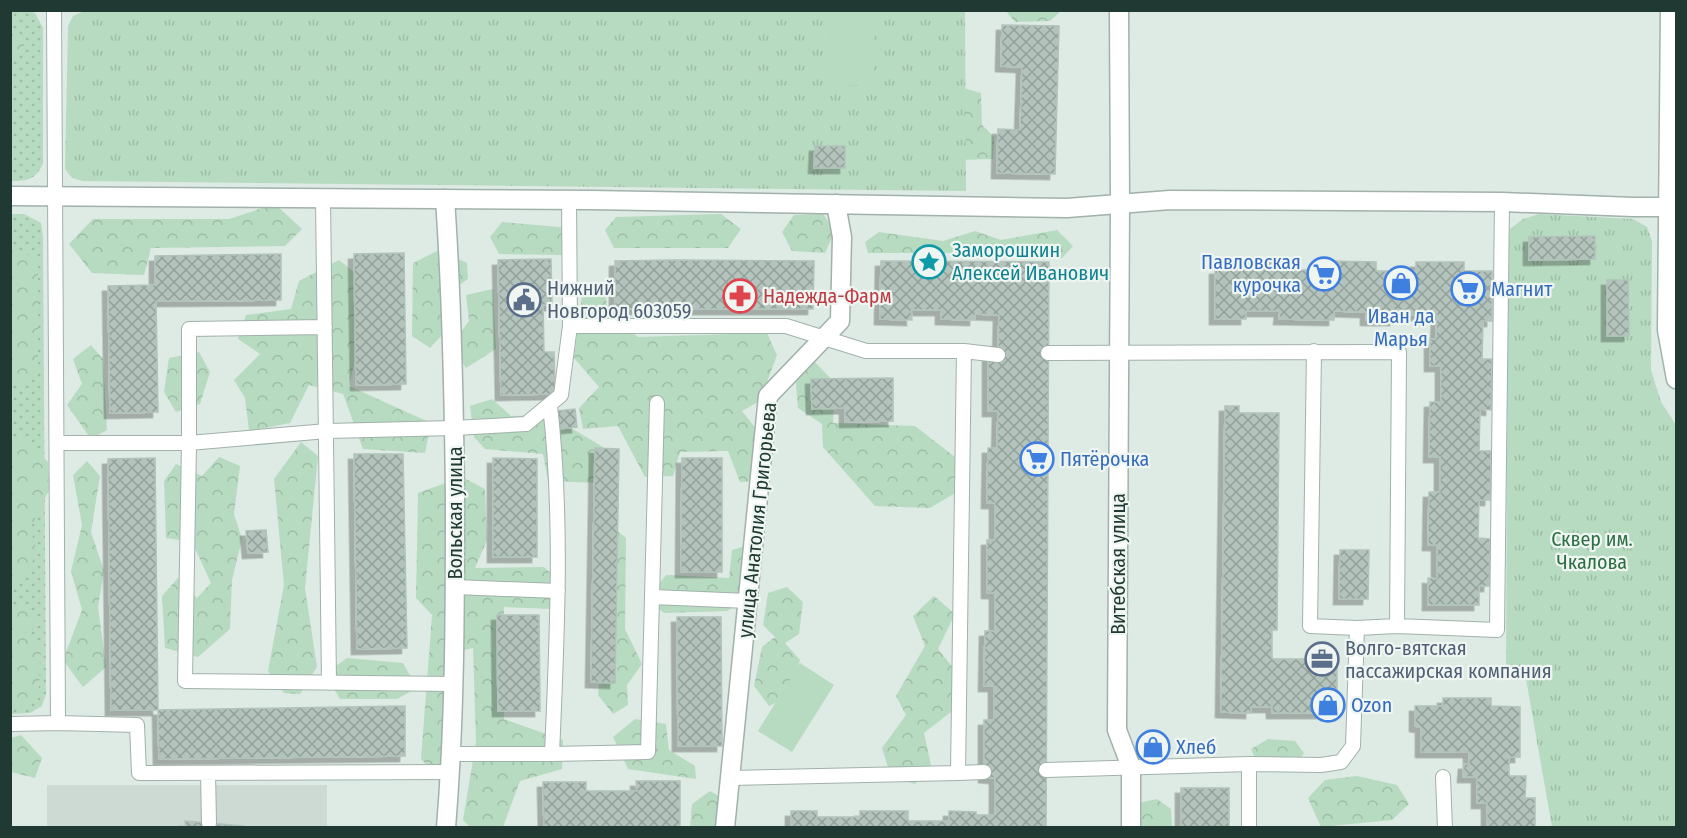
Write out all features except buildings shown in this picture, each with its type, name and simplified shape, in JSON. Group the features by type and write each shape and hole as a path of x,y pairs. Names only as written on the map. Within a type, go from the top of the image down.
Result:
{"street":[{"name":"Витебская улица","path":"1119,10 1117,730 1131,767 1131,828"},
{"path":"1670,10 1672,207 1667,330 1677,380"},
{"path":"10,196 569,200 1067,208 1170,200 1502,202 1672,207"},
{"name":"Вольская улица","path":"445,199 454,429 455,587 454,684 446,828"},
{"name":"улица Анатолия Григорьева","path":"725,828 768,396 840,321 842,237 836,204"}],"lane":[{"path":"54,10 58,723"},
{"path":"323,198 329,683"},
{"path":"57,443 189,443 327,431 454,429 526,424 561,395 570,326 569,200"},
{"path":"1314,351 1310,626 1357,628 1397,626 1497,630 1502,202"},
{"path":"570,326 786,326 866,351 964,351 998,355"},
{"path":"325,327 189,329 184,681 454,684"},
{"path":"958,773 964,351"},
{"path":"1048,353 1399,352 1397,626"},
{"path":"10,724 137,725 139,774 451,763 552,754 648,752 657,403"},
{"path":"550,405 554,444 558,591 552,754"},
{"path":"455,587 558,591"},
{"path":"653,597 748,601"},
{"path":"1046,770 1249,764 1322,765 1341,762 1353,746 1357,628"},
{"path":"1249,764 1249,828"},
{"path":"730,778 984,772"},
{"path":"208,773 209,823"},
{"path":"1443,777 1445,828"}],"shaded area":[{"path":"47,785 327,785 327,827 47,828"}],"green space":[{"path":"181,10 965,11 966,191 83,181 72,178 65,169 68,26 73,16 82,12"},
{"path":"834,10 872,11 875,14 874,79 869,85 836,85 830,79 831,13"},
{"path":"11,11 35,13 43,28 43,164 34,176 17,181 11,181"},
{"path":"1006,11 1061,11 1050,21 1015,22"},
{"path":"11,31 20,33 25,48 11,58"},
{"path":"959,87 981,93 982,125 994,137 993,159 958,160"},
{"path":"275,204 302,229 285,246 151,248 144,275 92,273 69,244 93,219 229,219"},
{"path":"10,214 24,214 41,223 43,236 46,694 42,706 30,713 11,714"},
{"path":"721,214 741,229 728,248 614,248 605,230 616,217"},
{"path":"823,214 835,231 825,253 792,251 782,232 794,215"},
{"name":"Сквер им. Чкалова","path":"1539,214 1633,219 1647,227 1652,241 1651,370 1661,402 1676,425 1676,827 1552,827 1526,679 1506,678 1508,250 1510,229 1523,219"},
{"path":"502,222 570,228 577,248 562,255 499,254 490,237"},
{"path":"1057,230 1073,246 1062,258 1015,255 1001,246 982,253 868,253 865,242 879,232 943,241 975,231 1001,240"},
{"path":"11,250 23,251 38,263 38,368 23,384 11,380"},
{"path":"439,250 467,263 468,279 440,299 444,333 430,348 412,336 413,263"},
{"path":"339,260 372,286 349,386 431,423 425,453 363,449 343,394 309,385 290,423 249,431 245,398 234,380 260,354 238,339 246,315 291,309 299,281"},
{"path":"493,289 496,349 466,368 451,345 469,321 466,295"},
{"path":"605,292 608,313 638,337 767,333 777,355 760,401 742,411 757,430 755,481 740,482 728,451 680,452 673,476 645,477 618,426 583,429 579,408 599,387 574,358 582,296"},
{"path":"91,345 103,359 107,430 91,439 67,405 82,384 73,359"},
{"path":"199,352 210,372 200,404 176,412 164,392 169,358"},
{"path":"813,360 835,383 833,423 915,426 955,457 957,492 930,508 875,506 823,447 822,424 798,408 795,373"},
{"path":"492,399 511,416 549,415 603,447 597,483 548,481 543,454 485,449 474,437 470,406"},
{"path":"22,437 48,462 49,490 30,529 38,553 12,593 11,442"},
{"path":"301,442 318,456 305,588 317,667 300,694 284,693 268,671 284,585 274,479"},
{"path":"219,457 240,466 234,514 242,539 232,580 230,629 198,657 165,648 162,596 178,578 197,598 211,583 192,542 166,538 164,481 176,464 202,476"},
{"path":"87,461 100,476 91,532 104,571 98,607 106,667 83,687 63,660 82,610 71,571 82,525 73,475"},
{"path":"462,477 485,489 487,540 475,568 544,567 566,587 551,609 504,607 504,719 563,740 562,769 520,781 503,827 470,827 463,820 476,742 473,648 448,654 447,761 439,778 421,759 432,615 416,598 418,493"},
{"path":"609,524 626,538 625,629 642,664 627,685 628,705 613,714 598,695 604,631 593,541"},
{"path":"748,545 754,594 727,611 664,613 647,599 666,575 729,578 732,550"},
{"path":"787,587 803,602 799,634 785,643 800,660 789,697 769,706 754,686 762,647 775,637 763,625 768,593"},
{"path":"934,596 955,614 938,649 954,669 951,712 924,733 931,765 915,784 891,777 882,748 906,715 896,696 925,646 913,616"},
{"path":"21,607 36,617 30,638 41,649 38,701 11,709 11,614"},
{"path":"347,658 403,663 417,688 397,699 340,699 325,674"},
{"path":"800,663 834,685 792,752 758,731"},
{"path":"635,719 666,724 669,750 695,766 696,779 628,769 613,737"},
{"path":"21,735 42,758 35,778 11,772 11,738"},
{"path":"1268,739 1295,741 1304,753 1293,770 1260,770 1251,749"},
{"path":"1357,776 1397,785 1409,804 1392,820 1321,827 1308,798 1325,780"},
{"path":"710,791 732,804 725,827 690,828 692,804"},
{"path":"1157,799 1171,809 1172,827 1137,828 1138,803"}],"place":[{"name":"Заморошкин Алексей Иванович","path":"929,262"},
{"name":"Павловская курочка","path":"1324,274"},
{"name":"Иван да Марья","path":"1401,283"},
{"name":"Магнит","path":"1468,289"},
{"name":"Надежда-Фарм","path":"740,296"},
{"name":"Нижний Новгород 603059","path":"524,300"},
{"name":"Пятёрочка","path":"1037,459"},
{"name":"Волго-вятская пассажирская компания","path":"1322,659"},
{"name":"Ozon","path":"1328,705"},
{"name":"Хлеб","path":"1153,747"}]}
